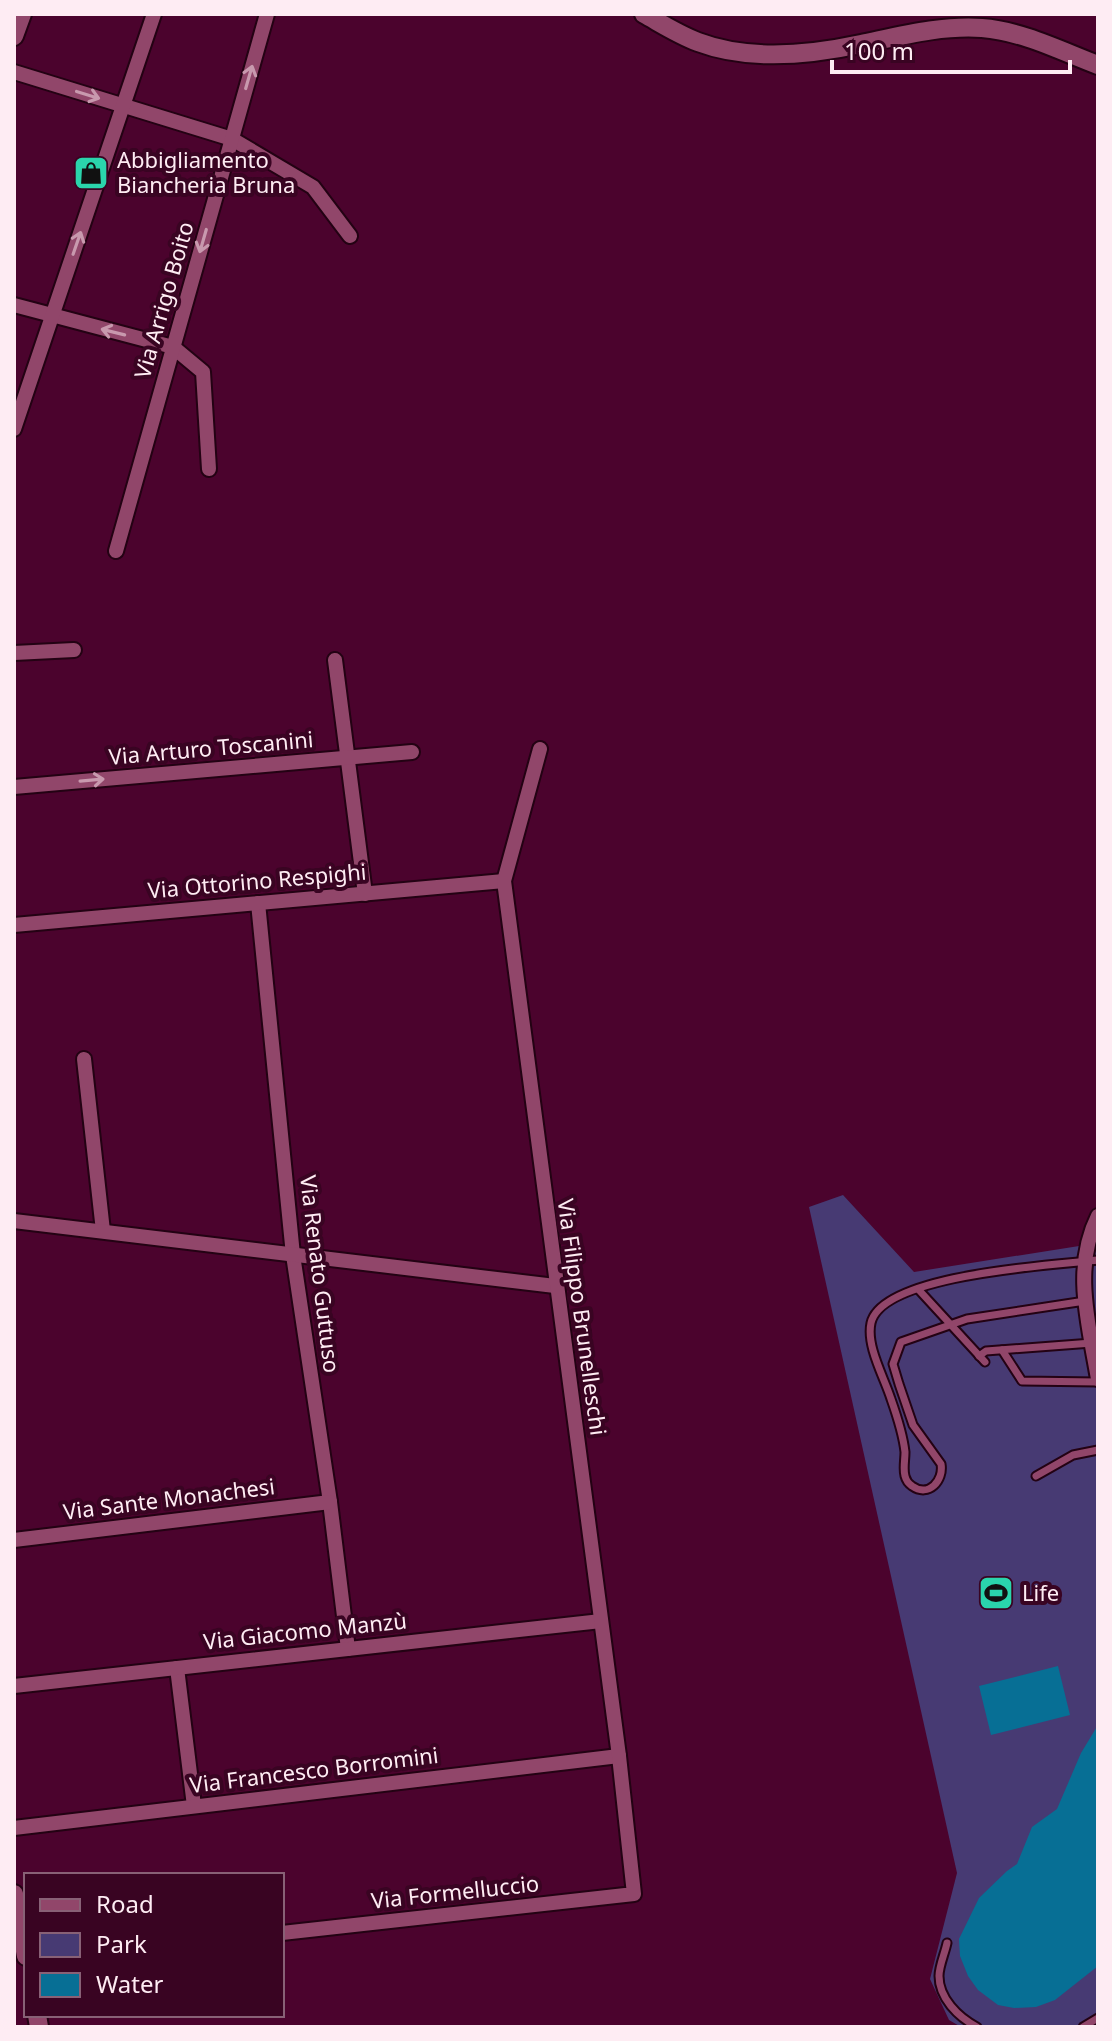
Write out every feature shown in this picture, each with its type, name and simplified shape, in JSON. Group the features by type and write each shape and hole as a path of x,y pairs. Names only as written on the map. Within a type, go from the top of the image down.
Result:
{"street":[{"path":"14,36 22,14"},
{"path":"14,429 154,14"},
{"name":"Via Arrigo Boito","path":"116,551 267,14"},
{"path":"644,14 699,42 740,52 764,54 846,47 947,29 983,28 1020,36 1098,65"},
{"path":"14,72 232,139 313,187 350,236"},
{"path":"14,305 173,347 203,372 209,469"},
{"path":"14,653 74,650"},
{"path":"335,660 365,894"},
{"name":"Via Filippo Brunelleschi","path":"540,749 504,881 619,1756 634,1894"},
{"name":"Via Arturo Toscanini","path":"14,787 412,752"},
{"name":"Via Ottorino Respighi","path":"14,925 504,881"},
{"name":"Via Renato Guttuso","path":"258,903 293,1255 330,1502 348,1649"},
{"path":"84,1059 103,1231"},
{"path":"1098,1216 1091,1230 1089,1300 1098,1381"},
{"path":"14,1221 555,1286"},
{"name":"Via Sante Monachesi","path":"14,1540 330,1502"},
{"name":"Via Giacomo Manzù","path":"14,1686 601,1621"},
{"path":"177,1668 194,1806"},
{"name":"Via Francesco Borromini","path":"14,1828 619,1756"},
{"path":"14,1894 24,1946"},
{"name":"Via Formelluccio","path":"284,1933 634,1894"}],"lane":[{"path":"1089,1300 967,1319 901,1342 893,1364 913,1425 941,1464 942,1470 939,1482 922,1490 911,1485 905,1474 905,1450 900,1427 873,1346 871,1324 878,1309 896,1295 941,1281 1091,1261"},
{"path":"918,1289 982,1359 986,1351 1092,1343"},
{"path":"1002,1350 1022,1381 1098,1381"},
{"path":"1036,1476 1073,1455 1098,1450"},
{"path":"947,1943 939,1975 945,2000 977,2027"},
{"path":"1083,2027 1098,2018"}],"green space":[{"name":"Life","path":"843,1195 914,1272 1098,1243 1098,2027 961,2027 949,2020 930,1979 957,1873 809,1207"}],"water":[{"path":"1058,1666 1070,1715 991,1735 979,1686"},
{"path":"1098,1725 1098,1966 1055,2000 1036,2007 998,2005 978,1990 968,1976 960,1956 959,1939 979,1898 1017,1864 1032,1827 1057,1809 1081,1753"}],"place":[{"name":"Abbigliamento Biancheria Bruna","path":"91,173"},
{"name":"Life","path":"996,1593"}]}
